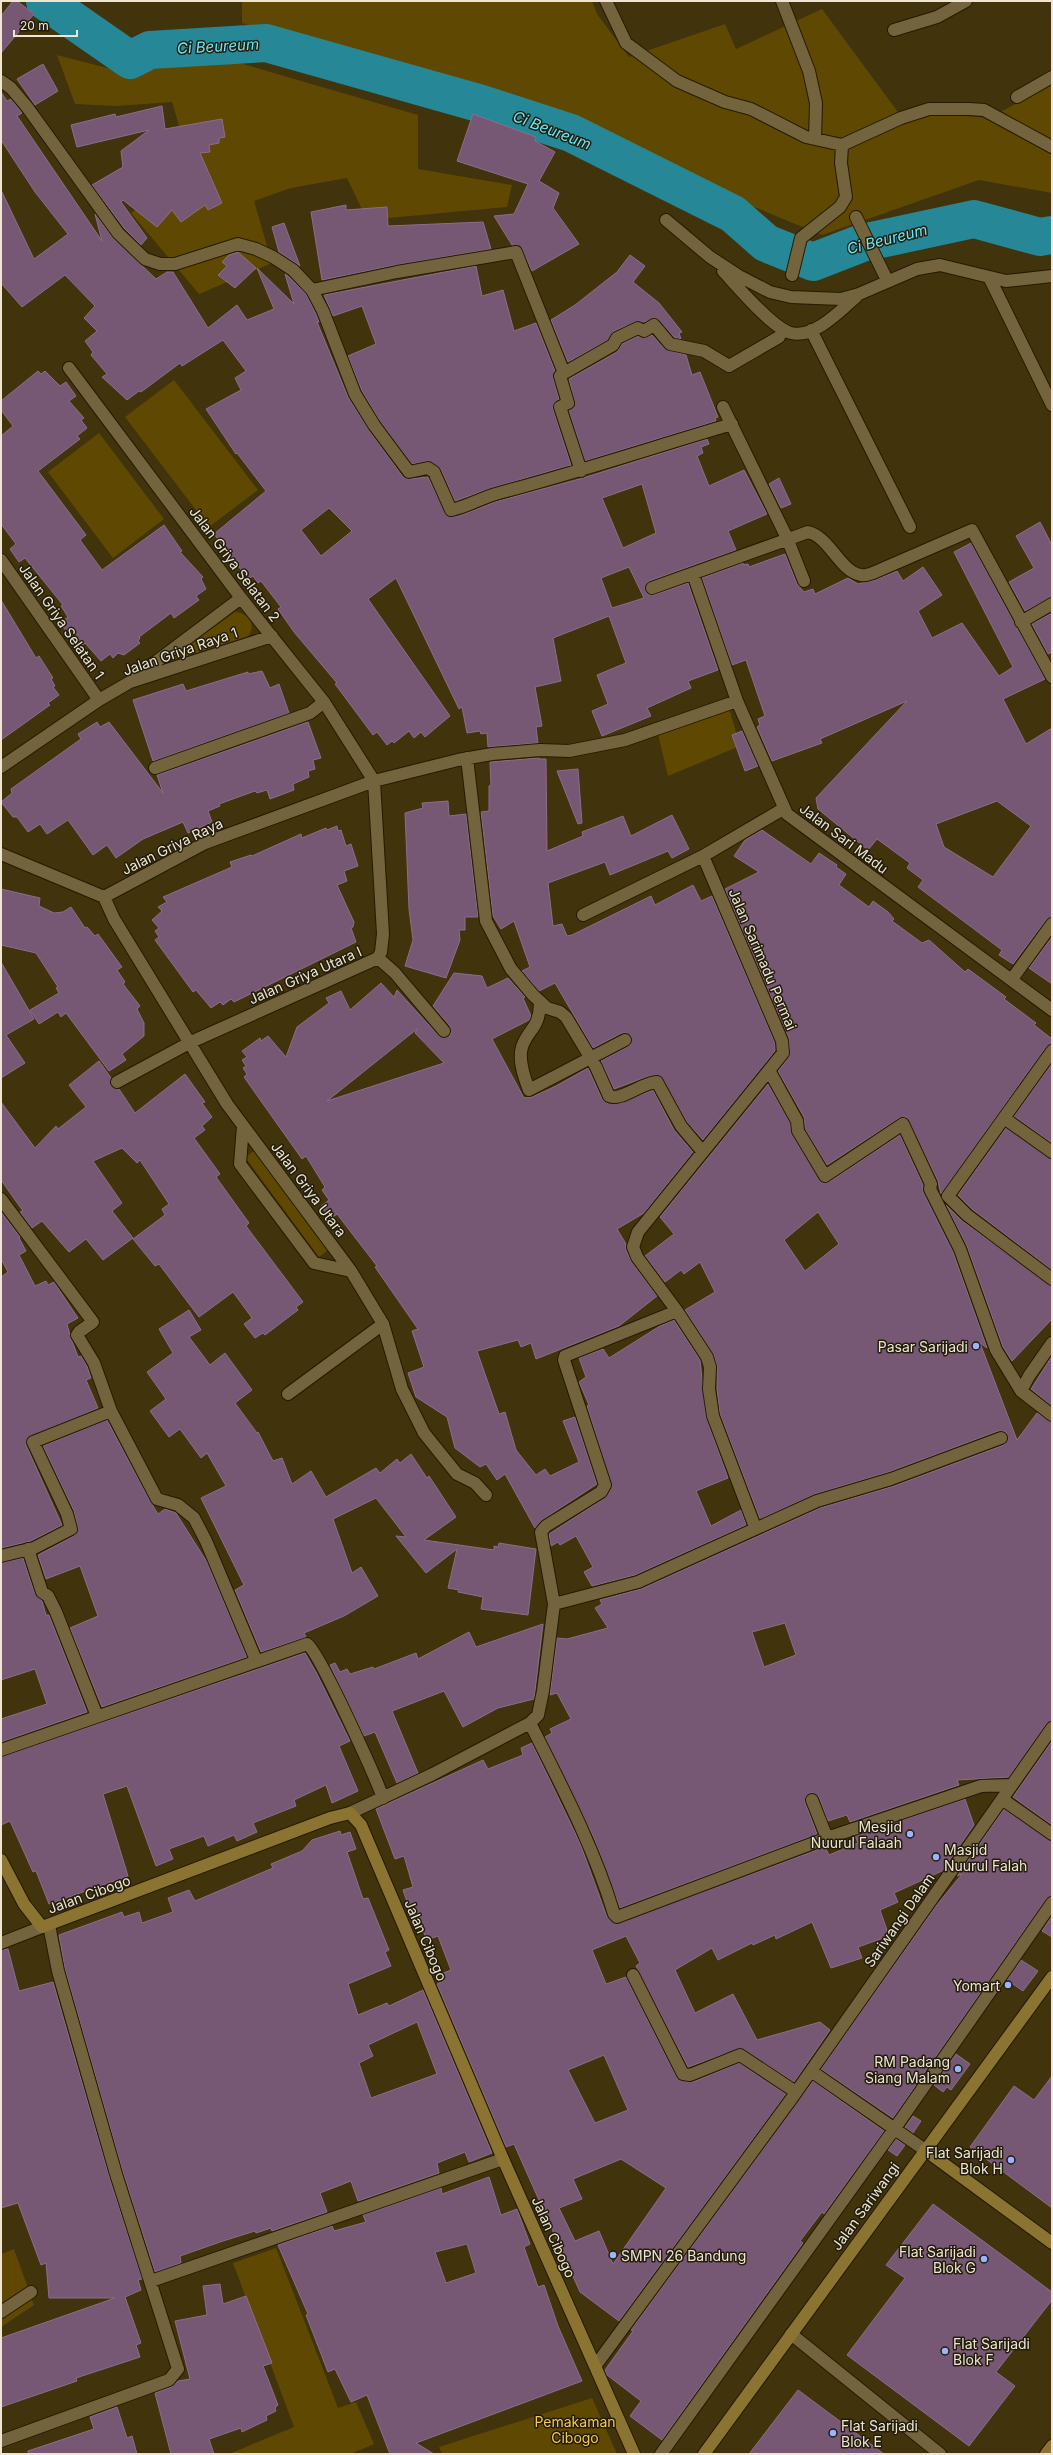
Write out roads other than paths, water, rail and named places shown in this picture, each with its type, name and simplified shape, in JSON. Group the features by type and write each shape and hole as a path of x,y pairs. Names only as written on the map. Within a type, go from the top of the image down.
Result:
{"street":[{"path":"606,1 626,43 677,81 725,102 751,109 815,139 842,146 901,118 929,109 947,108 984,110 1052,147"},
{"path":"782,1 809,71 816,104 815,139"},
{"path":"894,30 936,17 966,1"},
{"path":"1017,97 1052,78"},
{"path":"1,81 12,88 27,107 118,233 145,259 160,264 175,264 238,244 256,249 273,257 293,270 312,290 323,311 355,394 374,425 409,472 428,468 434,472 451,510 496,494 581,471 648,448 732,424"},
{"path":"792,275 801,238 840,208 846,197 840,163 842,146"},
{"path":"856,217 885,276"},
{"path":"666,220 710,257 778,326 791,333 802,333 811,330 833,318 859,294 885,276 916,269 940,265 1006,280 1052,276"},
{"path":"312,290 397,272 516,252 564,373"},
{"path":"710,257 739,276 770,292 791,297 841,299 859,294"},
{"path":"989,277 1052,404"},
{"path":"581,471 560,407 568,403 560,376 564,373 613,345 617,338 638,328 644,332 654,325 670,344 704,351 730,366 779,337"},
{"path":"811,330 910,527"},
{"name":"Jalan Griya Selatan 2","path":"68,368 241,598 324,702 374,781"},
{"path":"724,407 787,538 804,581"},
{"path":"652,588 787,538 808,532 817,534 850,570 861,576 873,573 972,530 1052,677"},
{"name":"Jalan Griya Selatan 1","path":"1,560 99,700"},
{"name":"Jalan Sari Madu","path":"693,574 737,701 783,809 794,820 1012,979 1052,1010"},
{"path":"130,682 241,598"},
{"path":"1021,622 1052,604"},
{"name":"Jalan Griya Raya 1","path":"1,767 99,700 130,682 272,636"},
{"name":"Jalan Griya Raya","path":"104,897 205,843 374,781 467,758 492,754 540,750 569,751 626,740 737,701"},
{"path":"155,768 310,713 324,702"},
{"path":"467,758 486,921 511,969 540,1004 560,1012 566,1017 609,1096 613,1098 651,1082 657,1082 681,1126 702,1151"},
{"name":"Jalan Griya Utara I","path":"117,1082 191,1042 378,958 381,952 383,934 374,781"},
{"path":"583,915 703,856 783,809"},
{"path":"1,845 5,855 104,897"},
{"name":"Jalan Sarimadu Permai","path":"703,856 782,1041 783,1053 770,1072 702,1151 634,1239 633,1247 637,1257 677,1311 707,1357 714,1416 755,1527"},
{"name":"Jalan Griya Utara","path":"104,897 114,919 191,1042 227,1104 351,1271 383,1324 402,1389 424,1433 457,1474 475,1483 486,1495"},
{"path":"1012,979 1052,924"},
{"path":"378,958 395,973 444,1030"},
{"path":"540,1004 537,1024 522,1047 521,1063 529,1090 625,1040"},
{"path":"1052,1052 948,1196 967,1215 1052,1279"},
{"path":"770,1072 797,1121 798,1131 825,1176 903,1124 931,1184 930,1189 960,1249 992,1342 1021,1391 1052,1414"},
{"path":"1004,1118 1052,1152"},
{"path":"243,1126 240,1164 254,1183 314,1263 351,1271"},
{"path":"1,1199 93,1322 77,1335 94,1362 111,1412 157,1499 178,1505 194,1518 206,1541 256,1660"},
{"path":"350,1813 433,1774 530,1723 538,1715 543,1691 554,1604 541,1532 546,1526 601,1492 605,1485 564,1360 565,1356 677,1311"},
{"path":"288,1394 383,1324"},
{"path":"1021,1391 1028,1376 1052,1343"},
{"path":"1,1556 28,1549 71,1529 67,1514 33,1442 111,1412"},
{"path":"554,1604 638,1582 755,1527 817,1500 891,1479 1000,1438"},
{"path":"28,1549 42,1592 48,1596 56,1612 97,1716"},
{"path":"1,1750 256,1660 306,1644 311,1646 338,1697 383,1798"},
{"path":"530,1723 571,1806 606,1885 614,1914 618,1917 828,1838 981,1786 1012,1785"},
{"name":"Sariwangi Dalam","path":"596,2365 796,2092 1052,1728"},
{"path":"1002,1799 1052,1834"},
{"path":"812,1800 828,1838"},
{"name":"Jalan Cibogo","path":"1,1860 24,1904 46,1926 330,1818 350,1813 361,1825 503,2159 596,2365 634,2454"},
{"path":"661,2454 895,2128 1052,1903"},
{"path":"1,1943 46,1926 116,2174 177,2362 176,2373 169,2380 1,2441"},
{"path":"633,1975 683,2074 690,2075 740,2055 796,2092"},
{"name":"Jalan Sariwangi","path":"704,2454 1052,1977"},
{"path":"811,2071 895,2128 1052,2243"},
{"path":"150,2281 503,2159"},
{"path":"1,2312 31,2292"},
{"path":"791,2334 940,2454"},
{"path":"1046,2454 1052,2446"}],"waterway":[{"name":"Ci Beureum","path":"45,1 130,60 150,50 266,43 482,104 571,133 733,214 766,243 813,262 862,243 974,219 1040,237 1052,235"}],"place":[{"name":"Pasar Sarijadi","path":"976,1346"},
{"name":"Mesjid Nuurul Falaah","path":"910,1834"},
{"name":"Masjid Nuurul Falah","path":"936,1857"},
{"name":"Yomart","path":"1008,1985"},
{"name":"RM Padang Siang Malam","path":"958,2069"},
{"name":"Flat Sarijadi Blok H","path":"1011,2160"},
{"name":"SMPN 26 Bandung","path":"613,2255"},
{"name":"Flat Sarijadi Blok G","path":"984,2259"},
{"name":"Flat Sarijadi Blok F","path":"945,2351"},
{"name":"Flat Sarijadi Blok E","path":"833,2433"}],"park label":[{"name":"Pemakaman Cibogo","path":"575,2430"}]}
